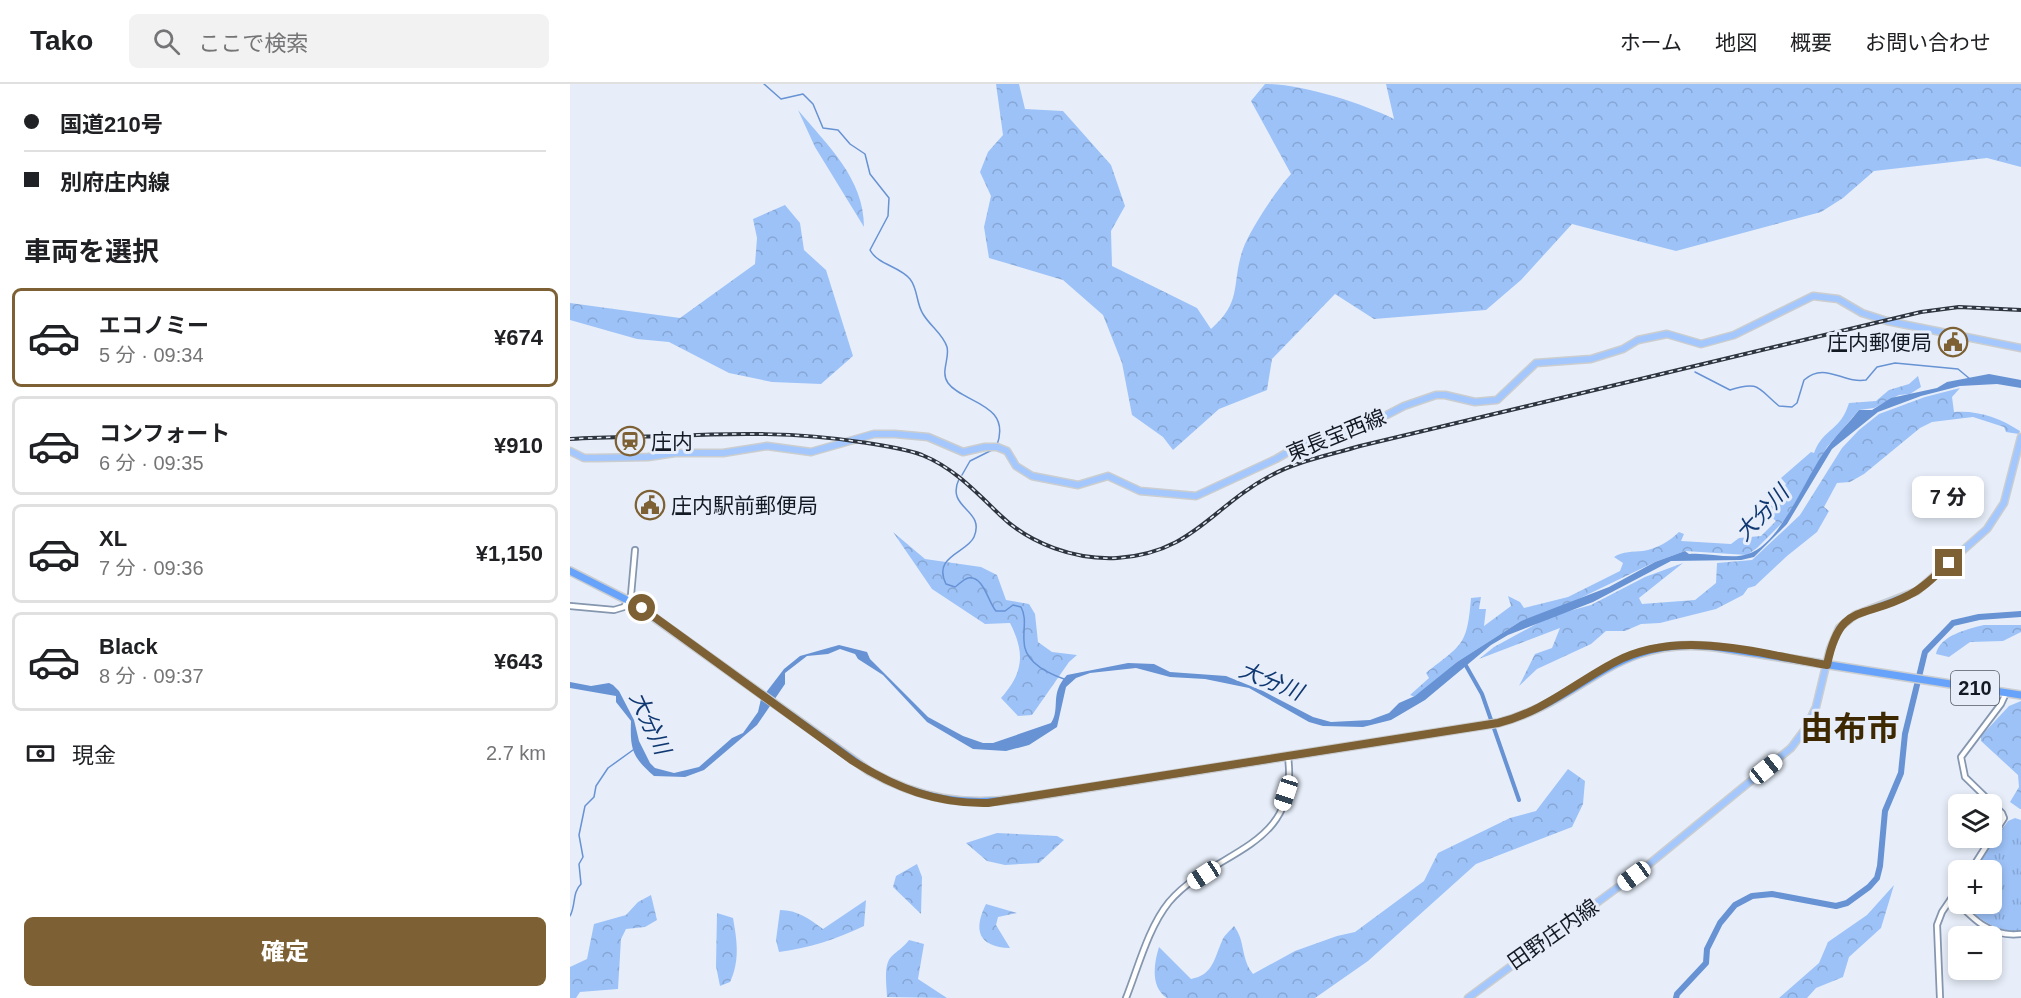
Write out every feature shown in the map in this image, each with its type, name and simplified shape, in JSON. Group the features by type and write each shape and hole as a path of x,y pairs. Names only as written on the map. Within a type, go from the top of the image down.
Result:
{"highway":[{"name":"210","path":"570,570 629,600 853,761 886,780 934,798 967,803 1012,800 1498,723 1540,708 1610,665 1641,652 1679,645 1724,649 2021,695"}],"main road":[{"name":"東長宝西線","path":"570,451 585,458 723,453 767,446 811,452 874,434 895,434 928,437 958,451 997,447 1007,451 1016,466 1032,476 1078,485 1108,476 1140,491 1196,496 1276,459 1307,441 1354,432 1404,406 1425,399 1445,394 1466,401 1497,400 1536,363 1582,361 1616,352 1638,340 1667,334 1701,344 1734,335 1813,296 1838,299 1862,313 1887,321 2021,348"},
{"name":"田野庄内線","path":"1468,998 1641,871 1786,753 1810,721 1820,697 1832,641 1844,622 1858,613 1917,591 1995,520 2004,503 2021,437"}],"street":[{"path":"570,606 618,609 629,600 635,550"},
{"path":"1977,860 2004,819 2002,813 1965,777 1961,757 2001,704 2006,693"},
{"path":"1126,998 1154,928 1169,903 1186,887 1258,840 1271,827 1279,815 1290,779 1288,757"},
{"path":"1940,998 1936,925 1948,904"},
{"path":"1968,914 1986,927 2004,935 2021,934"}],"green space":[{"path":"996,84 1019,84 1025,109 1063,111 1111,165 1125,206 1111,231 1112,266 1197,308 1211,329 1228,310 1232,301 1239,261 1251,231 1291,174 1251,101 1265,84 1296,87 1331,96 1394,119 1386,84 2021,84 2021,167 1987,158 1874,171 1843,198 1821,212 1676,251 1572,224 1521,280 1486,310 1374,319 1335,294 1272,359 1267,390 1219,409 1173,450 1163,437 1132,415 1122,363 1103,315 1063,280 989,258 984,227 991,196 980,172 988,152 1003,135"},
{"path":"798,110 832,149 851,178 858,193 864,227 815,147"},
{"path":"785,205 800,223 804,250 826,270 853,356 821,384 772,382 729,373 669,342 637,339 570,320 570,303 680,318 755,264 757,238 753,219"},
{"path":"1918,376 1921,387 1910,394 1899,395 1874,408 1859,410 1827,447 1786,519 1747,555 1685,551 1655,562 1566,605 1521,621 1457,662 1415,697 1410,695 1429,678 1426,673 1448,656 1460,643 1467,626 1471,598 1481,597 1479,609 1486,609 1484,626 1511,606 1508,596 1520,602 1524,608 1568,597 1620,571 1623,563 1614,557 1617,555 1653,548 1679,532 1684,534 1681,541 1731,544 1739,538 1761,536 1776,521 1761,508 1786,484 1781,478 1811,452 1814,453 1822,438 1837,425 1849,403 1876,401 1889,390 1909,384"},
{"path":"1960,388 1952,397 1954,412 1972,412 1997,419 2020,431 2019,434 2006,432 2004,427 1973,417 1932,422 1920,428 1864,474 1850,482 1837,483 1824,507 1829,511 1817,532 1755,586 1748,588 1743,595 1716,609 1660,623 1641,624 1625,631 1606,631 1591,644 1537,669 1519,686 1535,654 1552,648 1560,628 1479,659 1494,647 1551,616 1591,605 1645,577 1683,563 1639,598 1642,604 1695,600 1716,583 1717,563 1752,560 1800,515 1842,448 1879,414 1925,397"},
{"path":"893,532 925,559 981,567 997,575 1006,600 1029,604 1035,614 1038,642 1052,652 1077,655 1069,662 1032,715 1018,716 1001,698 1014,680 1020,662 1018,644 1010,623 985,624 932,589"},
{"path":"1984,625 2021,625 2021,632 2003,641 1970,642 1949,657 1936,654 1943,642 1949,638"},
{"path":"2021,701 2020,809 2010,802 2019,787 2018,775 1981,741 1981,736 2009,706"},
{"path":"1568,769 1585,781 1583,804 1572,827 1476,864 1368,961 1315,998 1167,998 1158,988 1155,967 1159,947 1191,979 1208,970 1223,939 1234,926 1240,938 1246,962 1253,974 1295,951 1355,932 1424,881 1438,853 1510,818 1536,811"},
{"path":"2015,818 2021,820 2021,931 2002,929 2002,926 1994,926 1976,914 2002,914 2002,860 1980,860 1989,848 2002,848 2002,829 2008,821"},
{"path":"997,833 1057,836 1064,840 1039,863 1005,865 987,861 966,843"},
{"path":"917,864 922,877 921,914 893,887 896,876"},
{"path":"1894,885 1881,928 1849,957 1843,977 1816,988 1807,998 1779,998 1819,963 1828,942 1867,915"},
{"path":"651,895 657,920 645,927 626,929 621,939 618,989 580,992 576,998 570,998 570,967 587,959 594,924 626,915 638,902"},
{"path":"866,900 864,926 823,942 779,952 776,940 780,910 798,913 823,929"},
{"path":"986,904 1017,913 998,917 996,925 1010,948 991,944 981,935 980,922"},
{"path":"717,913 733,918 736,943 733,974 730,982 720,986 716,966"},
{"path":"909,940 924,944 918,979 947,998 887,997 886,971 889,961"}],"shaded area":[{"path":"1989,374 2021,380 2021,388 1997,384 1960,386 1921,396 1878,412 1832,449 1787,524 1754,557 1741,560 1671,561 1593,602 1508,635 1491,645 1425,700 1391,720 1363,727 1323,726 1309,722 1249,688 1205,679 1170,677 1136,668 1090,673 1076,678 1066,687 1057,727 1029,745 1006,751 973,749 927,722 883,675 858,659 855,654 840,649 828,654 807,656 785,673 785,684 757,725 704,770 685,777 654,776 634,752 631,721 616,702 616,696 570,688 570,682 591,686 609,683 613,685 619,691 634,720 639,741 650,763 655,768 674,773 699,767 732,738 743,733 758,712 761,699 784,669 800,656 839,645 867,652 870,659 928,717 963,736 983,743 993,743 1051,723 1058,688 1067,675 1128,663 1154,664 1170,672 1226,676 1263,691 1313,717 1331,722 1370,720 1389,713 1399,703 1415,696 1457,662 1521,621 1609,587 1655,562 1685,551 1689,554 1741,556 1748,554 1772,537 1827,448 1859,410 1872,410 1891,398 1937,388 1947,382"}],"waterway":[{"path":"764,84 781,99 803,94 813,104 823,128 838,130 850,144 865,154 870,174 889,198 888,216 870,250 878,259 900,271 913,283 923,314 943,338 947,347 945,374 948,383 955,390 992,412 998,420 1000,431 997,445"},
{"path":"1695,372 1730,390 1753,386 1779,406 1792,407 1797,403 1804,380 1819,373 1866,380 1877,367 1895,363 1958,369 1970,379"},
{"path":"962,475 970,461 992,450"},
{"path":"959,479 956,489 957,497 975,520 976,528 970,542 952,556 943,567 946,584 955,587 966,579 973,578 982,585 996,611 1005,611 1013,605 1021,607 1024,619 1025,648 1028,655 1038,666 1064,679"},
{"path":"1676,998 1677,994 1706,963 1707,949 1720,923 1735,905 1752,896 1772,894 1836,906 1847,903 1869,887 1877,878 1880,866 1885,811 1901,773 1905,734 1925,652 1953,623 1979,617 2021,614"},
{"path":"1465,664 1482,694 1519,800"},
{"path":"570,916 576,891 581,884 579,864 583,857 579,835 585,806 594,797 596,786 608,768 633,750"}],"railway":[{"path":"570,439 765,434 812,436 899,449 934,460 964,481 1012,525 1039,542 1069,553 1117,558 1143,554 1183,538 1250,488 1280,471 1302,462 1360,446 1921,312 1959,307 2021,310"}],"place":[{"name":"庄内郵便局","path":"1953,342"},
{"name":"庄内","path":"630,441"},
{"name":"庄内駅前郵便局","path":"650,505"}],"district":[{"name":"由布市","path":"1850,728"}],"route":[{"path":"642,608 853,761 892,784 934,798 967,803 988,803 1498,723 1540,708 1621,659 1662,647 1703,646 1827,665 1832,641 1844,622 1858,613 1912,594 1949,563"}],"water label":[{"name":"大分川","path":"1762,513"},
{"name":"大分川","path":"1271,681"},
{"name":"大分川","path":"650,723"}]}
